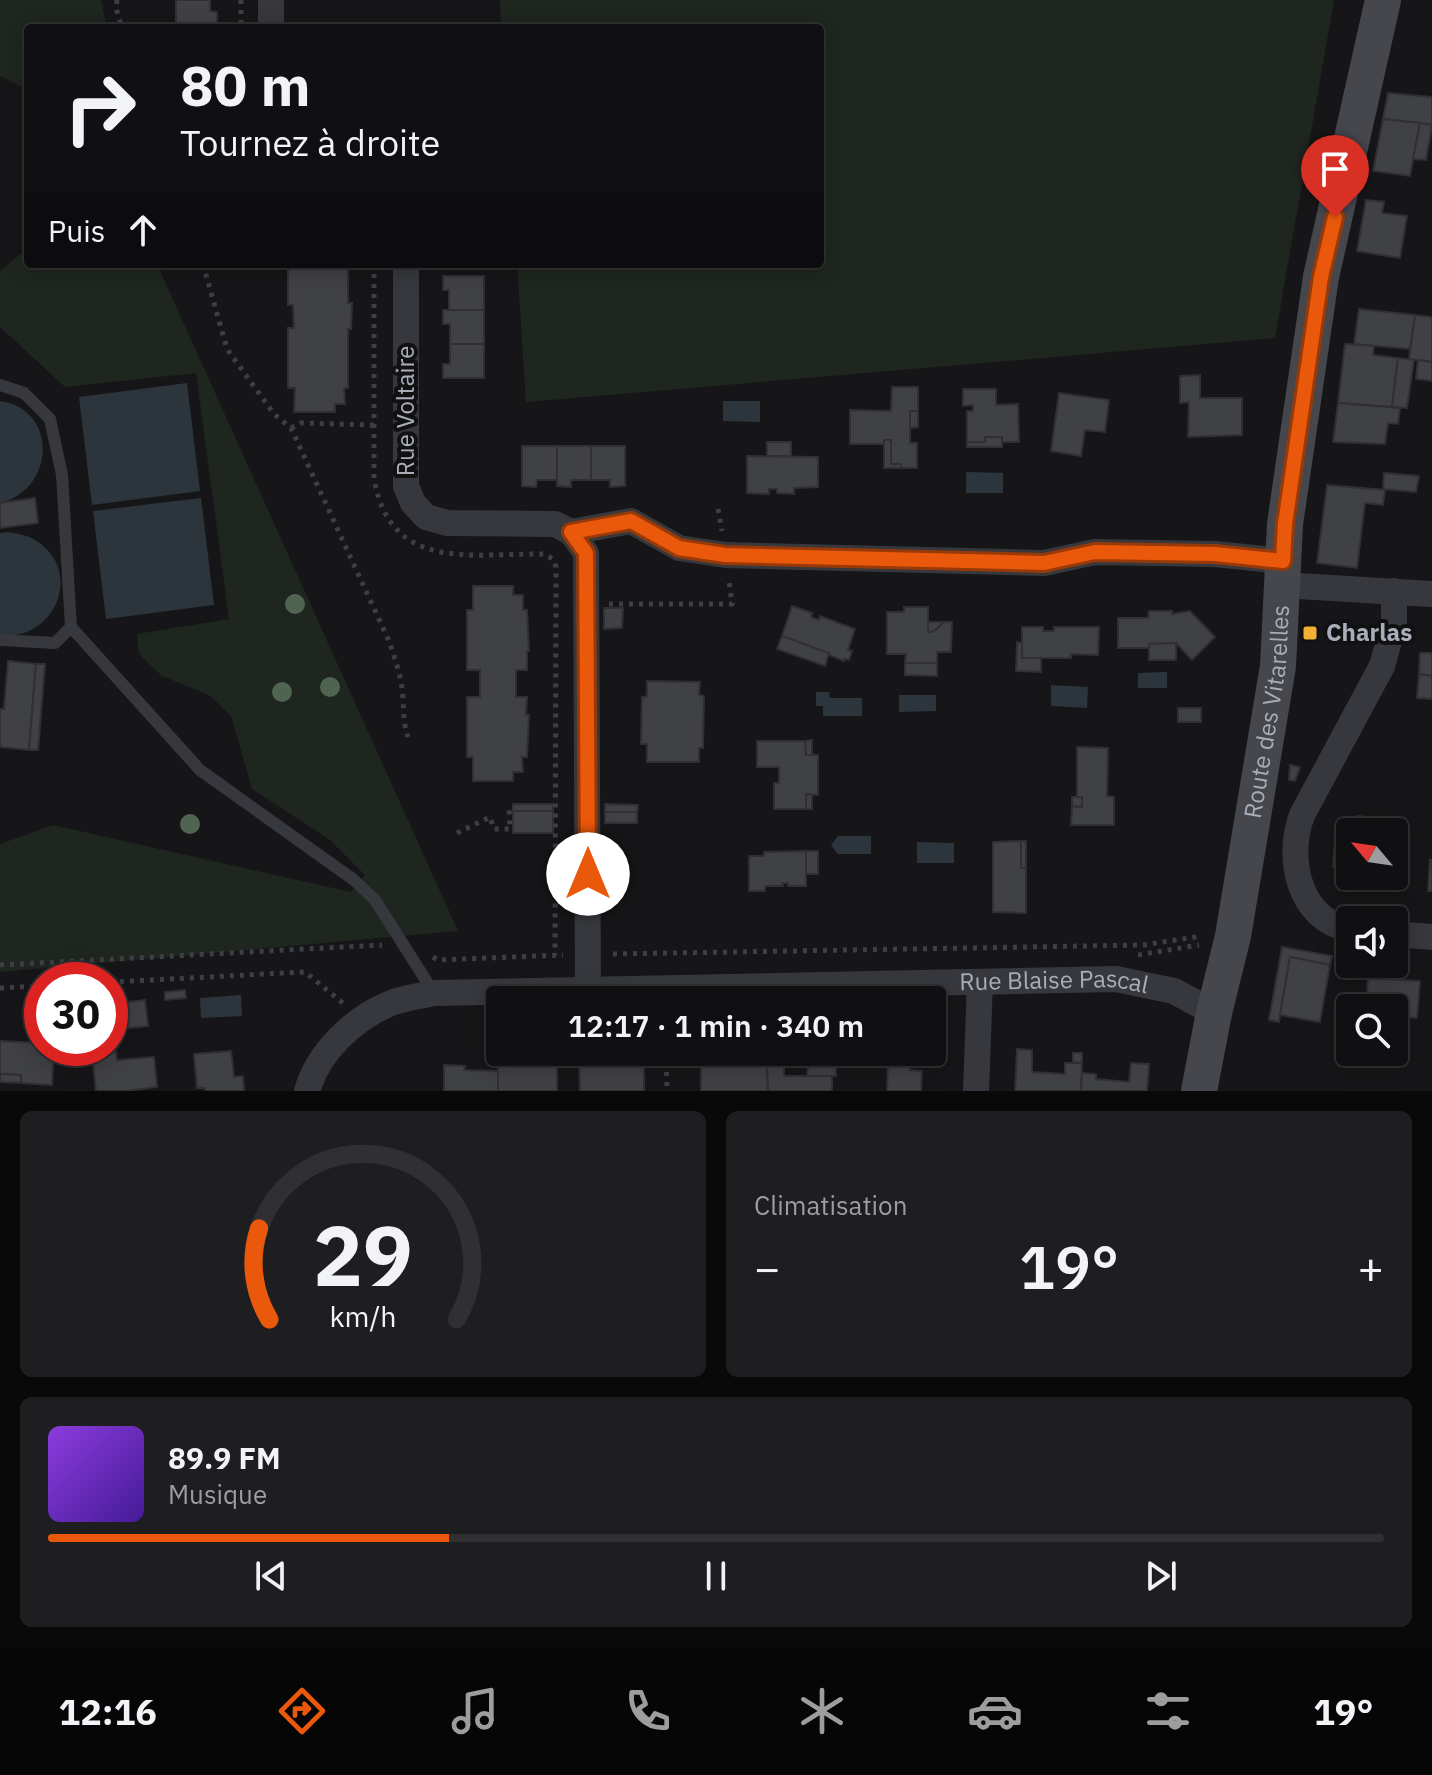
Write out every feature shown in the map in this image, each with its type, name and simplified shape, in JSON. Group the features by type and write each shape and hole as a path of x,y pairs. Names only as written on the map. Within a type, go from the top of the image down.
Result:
{"main road":[{"name":"Route des Vitarelles","path":"1199,1091 1233,936 1278,666 1285,524 1321,277 1383,0"}],"street":[{"path":"271,0 271,24"},
{"name":"Rue Voltaire","path":"406,268 406,486 413,503 426,517 447,523 555,524 571,532"},
{"path":"588,986 586,553 571,532 631,521 679,548 725,555 1044,563 1095,552 1215,554 1282,573 1432,594"},
{"path":"1336,924 1316,912 1297,882 1294,835 1382,666 1394,623 1394,591"},
{"path":"1408,935 1432,937"},
{"name":"Rue Blaise Pascal","path":"756,986 1116,979 1174,991 1214,1013"},
{"path":"976,1091 980,982"},
{"name":"Rue Blaise Pascal","path":"307,1091 310,1078 329,1048 362,1019 392,1003 434,993 486,992"}],"lane":[{"path":"0,385 24,393 50,419 62,475 71,627 200,770 354,880 375,900 434,993"},
{"path":"0,640 55,643 71,627"}],"path":[{"path":"117,0 121,24"},
{"path":"241,0 241,24"},
{"path":"204,268 227,349 274,414 291,428 389,641 399,675 403,721 408,737"},
{"path":"374,268 374,479 378,502 391,526 421,548 443,553 544,554 553,559 556,567 555,955"},
{"path":"291,428 301,423 374,425"},
{"path":"601,604 732,604 718,509"},
{"path":"457,833 490,817 494,829 510,829 509,808 513,808"},
{"path":"128,981 305,972 362,1019"},
{"path":"0,988 24,987"},
{"path":"666,1066 667,1091"}],"shaded area":[{"path":"0,0 101,0 106,24 24,24 24,88 0,76"},
{"path":"500,0 1334,0 1275,338 526,402 517,268 824,268 824,24 501,24"},
{"path":"24,250 24,268 159,268 458,931 112,962 24,962 24,970 0,972 0,844 53,825 351,892 365,875 330,840 252,789 231,716 209,695 162,676 139,654 137,634 229,619 196,373 65,387 0,327 0,271"},
{"path":"187,383 200,491 92,505 79,397"},
{"path":"0,401 19,407 32,418 40,433 43,450 40,467 32,482 18,495 0,503"},
{"path":"723,401 760,401 760,422 723,421"},
{"path":"966,472 1003,473 1003,493 966,493"},
{"path":"201,498 214,605 106,619 93,511"},
{"path":"0,533 31,538 52,555 59,571 60,587 48,617 35,628 19,634 0,635"},
{"path":"1167,672 1167,688 1138,688 1138,673"},
{"path":"1051,685 1088,687 1087,708 1051,706"},
{"path":"816,692 829,692 830,698 862,698 862,716 823,716 823,706 816,706"},
{"path":"899,695 936,695 936,711 899,712"},
{"path":"838,836 871,836 871,854 838,854 831,845"},
{"path":"917,842 954,843 954,863 917,863"},
{"path":"241,995 242,1016 201,1018 200,998"}],"building":[{"path":"176,0 210,0 210,11 217,12 217,24 176,24"},
{"path":"1388,93 1432,97 1432,125 1383,119"},
{"path":"1383,119 1420,123 1410,176 1373,171"},
{"path":"1420,123 1432,125 1426,160 1413,159"},
{"path":"1366,200 1384,202 1382,213 1407,216 1400,258 1357,251"},
{"path":"288,268 348,268 348,303 352,303 351,329 348,329 348,388 344,388 345,404 335,404 335,412 294,412 295,388 288,388 288,328 294,328 293,305 288,305"},
{"path":"443,276 484,276 484,310 449,310 449,290 443,290"},
{"path":"1359,309 1415,315 1410,349 1354,344"},
{"path":"443,310 484,310 484,344 450,344 450,324 443,324"},
{"path":"1415,315 1432,317 1432,362 1409,359"},
{"path":"450,344 484,344 484,378 443,378 443,364 450,364"},
{"path":"1345,344 1374,346 1373,355 1398,358 1392,407 1338,403"},
{"path":"1398,358 1414,360 1407,408 1392,407"},
{"path":"1418,360 1432,362 1432,381 1416,379"},
{"path":"1200,375 1200,398 1242,398 1242,435 1188,437 1189,402 1180,403 1180,376"},
{"path":"892,387 918,387 918,411 910,411 910,443 917,443 917,468 901,468 901,464 891,464 891,440 884,440 885,444 850,444 850,410 891,411"},
{"path":"963,389 996,389 996,405 1018,404 1019,442 1002,442 1002,437 985,437 985,442 967,442 967,411 973,411 973,405 963,406"},
{"path":"1059,393 1109,400 1105,432 1085,430 1081,456 1051,451"},
{"path":"1338,403 1400,408 1398,424 1388,423 1385,444 1333,442"},
{"path":"910,411 918,411 918,427 910,428"},
{"path":"985,437 1002,437 1002,447 967,447 967,442 985,442"},
{"path":"884,440 891,440 891,464 901,464 901,468 884,468"},
{"path":"767,442 791,442 791,456 767,456"},
{"path":"522,446 557,446 557,480 537,480 536,487 522,486"},
{"path":"557,446 591,446 591,480 571,480 571,487 557,486"},
{"path":"591,446 625,446 625,486 610,487 610,480 591,480"},
{"path":"747,456 818,457 818,487 794,488 794,494 777,493 777,489 769,489 769,494 747,493"},
{"path":"1384,473 1419,476 1416,492 1383,489"},
{"path":"1327,485 1385,490 1383,505 1365,503 1357,568 1317,563"},
{"path":"35,498 38,523 0,528 0,503"},
{"path":"473,586 513,586 513,595 523,595 523,610 527,610 527,670 516,670 516,697 527,697 527,757 522,757 523,772 513,772 513,781 473,781 473,757 467,757 467,697 480,697 480,670 467,670 467,610 473,610"},
{"path":"792,606 812,613 811,617 819,620 820,616 855,629 848,650 852,651 849,660 844,661 782,636"},
{"path":"904,607 928,607 928,632 944,622 952,622 951,652 937,652 937,663 905,663 906,654 887,654 887,612 904,612"},
{"path":"604,608 623,608 622,628 604,629"},
{"path":"1149,611 1172,611 1172,614 1190,611 1215,637 1192,660 1176,643 1149,644 1149,648 1118,648 1118,618 1148,618"},
{"path":"928,622 944,622 928,632"},
{"path":"1022,627 1043,627 1043,631 1054,631 1054,627 1099,627 1098,655 1022,658"},
{"path":"782,636 829,653 825,666 777,649"},
{"path":"1017,642 1022,643 1022,658 1041,658 1041,672 1016,671"},
{"path":"1176,643 1176,660 1149,660 1149,644"},
{"path":"1420,653 1432,653 1432,676 1419,674"},
{"path":"8,661 36,664 29,750 0,747 0,709 4,709"},
{"path":"905,663 937,663 937,676 905,675"},
{"path":"36,664 45,664 38,750 29,750"},
{"path":"1419,674 1432,676 1432,699 1417,698"},
{"path":"647,681 700,682 699,695 704,696 703,748 699,748 699,762 647,762 647,744 641,744 642,697 647,696"},
{"path":"1178,708 1201,708 1201,722 1178,722"},
{"path":"812,740 812,755 806,755 805,741"},
{"path":"757,741 805,741 806,755 818,755 818,795 806,794 806,809 774,809 774,783 779,783 779,767 757,767"},
{"path":"1077,747 1108,748 1107,796 1114,797 1114,825 1071,825 1072,806 1082,807 1082,797 1077,797"},
{"path":"1290,765 1300,767 1295,781 1289,780"},
{"path":"806,794 812,795 812,809 806,809"},
{"path":"1072,797 1082,797 1082,807 1072,806"},
{"path":"513,804 553,804 553,811 513,811"},
{"path":"605,804 638,805 637,812 605,812"},
{"path":"513,811 553,811 553,833 513,833"},
{"path":"605,812 637,812 637,823 605,823"},
{"path":"1336,827 1336,867 1333,867"},
{"path":"1021,841 1021,868 1026,868 1026,913 993,912 993,842"},
{"path":"1021,841 1026,841 1026,868 1021,868"},
{"path":"806,851 818,851 818,874 806,874"},
{"path":"806,851 806,886 782,883 783,886 765,886 765,891 749,891 749,856 764,856 764,852"},
{"path":"1430,860 1432,891 1428,891"},
{"path":"1282,947 1332,956 1330,965 1290,957 1279,1022 1269,1020"},
{"path":"1290,957 1330,965 1320,1022 1280,1015"},
{"path":"1368,978 1420,981 1417,1018 1408,1018 1408,994 1367,994"},
{"path":"185,990 186,998 165,1000 165,992"},
{"path":"145,1000 148,1026 128,1028 128,1002"},
{"path":"0,1041 24,1042 24,1066 53,1066 52,1085 21,1083 21,1075 0,1074"},
{"path":"1017,1049 1032,1050 1032,1072 1065,1074 1065,1063 1082,1063 1081,1091 1015,1091"},
{"path":"231,1051 234,1077 243,1076 244,1091 205,1091 205,1088 197,1088 194,1054"},
{"path":"1073,1053 1082,1053 1082,1063 1073,1062"},
{"path":"154,1057 157,1087 96,1091 93,1066 128,1066 128,1059"},
{"path":"1131,1063 1149,1064 1147,1091 1081,1091 1082,1073 1096,1074 1096,1079 1129,1082"},
{"path":"444,1065 465,1066 464,1070 498,1071 498,1091 444,1091"},
{"path":"498,1066 557,1066 557,1091 498,1091"},
{"path":"579,1066 644,1066 644,1091 580,1091"},
{"path":"701,1066 767,1067 768,1091 701,1091"},
{"path":"784,1066 784,1076 832,1076 832,1091 768,1091 767,1067"},
{"path":"808,1066 836,1066 836,1076 807,1076"},
{"path":"888,1066 910,1066 910,1070 922,1071 921,1091 887,1091"},
{"path":"0,1074 21,1075 21,1083 0,1082"}],"place":[{"name":"Charlas","path":"1310,633"}],"route":[{"path":"588,874 586,553 571,532 631,521 679,548 725,555 1044,563 1095,552 1215,554 1283,561 1285,524 1321,277 1335,217"}]}
